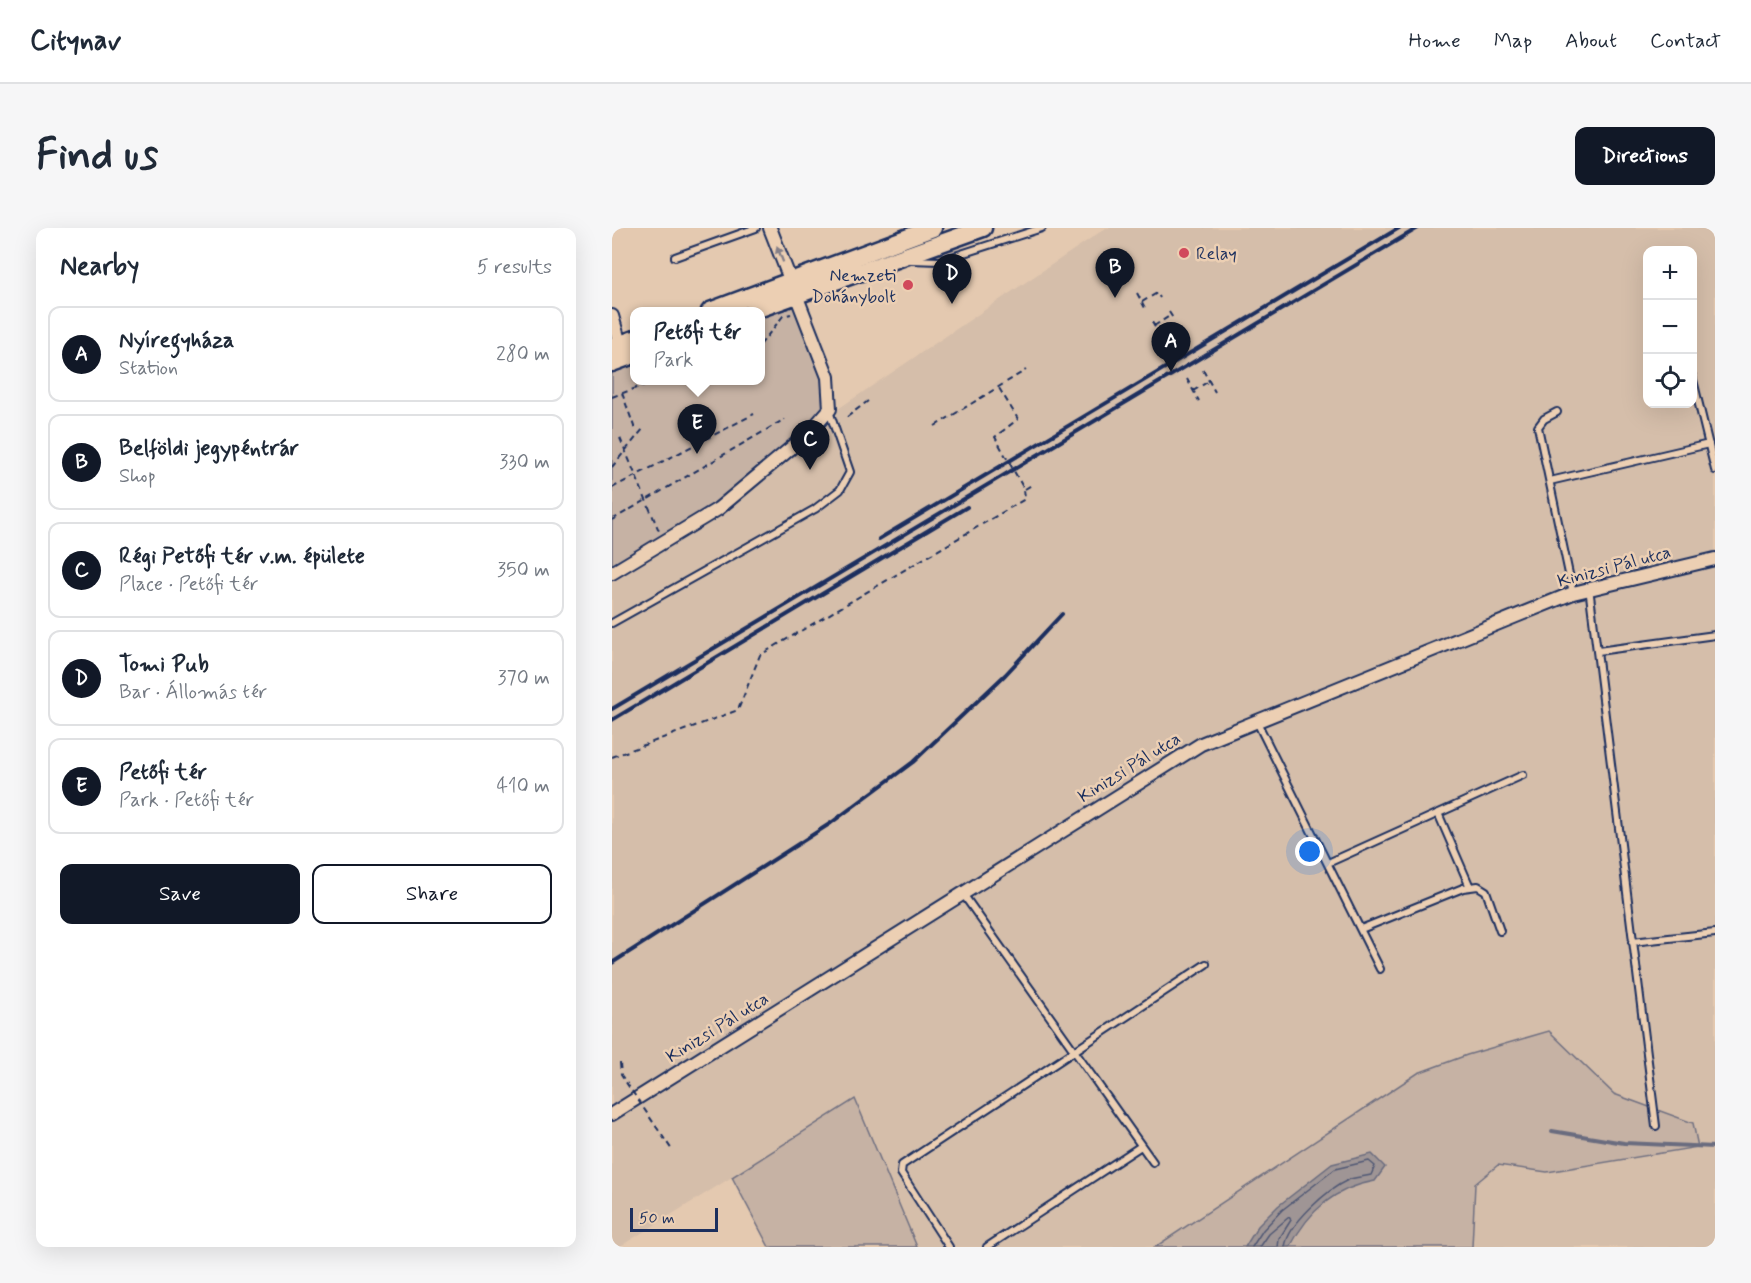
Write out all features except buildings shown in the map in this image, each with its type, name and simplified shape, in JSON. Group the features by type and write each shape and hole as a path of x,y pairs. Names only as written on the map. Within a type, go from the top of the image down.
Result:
{"main road":[{"path":"760,307 794,287 933,228"},
{"path":"727,307 898,259 983,228"},
{"path":"612,363 630,356"}],"street":[{"path":"612,573 718,509 809,433 829,411 828,377 770,228"},
{"path":"612,316 622,344"},
{"name":"Kinizsi Pál utca","path":"612,1114 1201,744 1572,592 1715,559"}],"lane":[{"path":"675,257 756,228"},
{"path":"898,259 939,261 1042,228"},
{"path":"1697,395 1715,470"},
{"path":"612,623 814,509 840,490 850,472 829,411"},
{"path":"1557,412 1544,419 1538,427 1572,592"},
{"path":"1550,481 1709,444"},
{"path":"1589,587 1656,1126"},
{"path":"1598,651 1715,635"},
{"path":"1256,720 1380,969"},
{"path":"1328,862 1523,774"},
{"path":"1438,813 1470,887"},
{"path":"1361,929 1470,887 1478,886 1486,891 1500,931"},
{"path":"963,894 1153,1162"},
{"path":"1632,942 1715,933"},
{"path":"949,1247 901,1173 902,1165 1206,964"},
{"path":"987,1247 1141,1146"}],"path":[{"path":"1142,302 1157,292 1161,298"},
{"path":"1137,293 1144,308"},
{"path":"1154,326 1170,313 1174,320"},
{"path":"765,339 783,316"},
{"path":"1152,322 1157,331"},
{"path":"1180,330 1186,340"},
{"path":"1164,345 1182,334"},
{"path":"1162,340 1168,351"},
{"path":"935,426 1026,370"},
{"path":"1203,370 1215,392"},
{"path":"1187,379 1199,401"},
{"path":"1193,391 1209,381"},
{"path":"612,397 646,385"},
{"path":"612,757 738,711 760,655 1025,500 1024,489 995,437 1018,419 999,388"},
{"path":"622,393 636,432"},
{"path":"847,417 868,401"},
{"path":"612,488 754,414"},
{"path":"612,520 785,419"},
{"path":"612,466 643,429"},
{"path":"621,438 634,475 664,542"},
{"path":"1024,489 1033,484"},
{"path":"620,1063 621,1075 672,1150"}],"shaded area":[{"path":"1106,228 1715,228 1715,1247 771,1247 732,1177 619,1247 612,1247 612,576 829,415"},
{"path":"797,304 823,367 828,408 718,505 612,569 612,370 630,363 630,385 765,385 765,315"},
{"path":"1549,1031 1614,1094 1693,1123 1698,1147 1547,1172 1498,1165 1475,1184 1472,1247 1155,1247 1418,1073 1467,1055"},
{"path":"855,1099 917,1247 769,1247 732,1177"}],"water":[{"path":"1372,1154 1385,1167 1375,1181 1348,1189 1325,1203 1306,1222 1290,1247 1245,1247 1258,1226 1278,1206 1332,1164"}],"waterway":[{"path":"1552,1131 1624,1143 1715,1147"}],"railway":[{"path":"879,539 1399,228"},
{"path":"612,709 1418,228"},
{"path":"612,720 967,507"},
{"path":"612,963 831,823 913,762 1005,675 1062,614"}],"place":[{"name":"Relay","path":"1184,253"},
{"name":"Nemzeti Dohánybolt","path":"908,285"},
{"name":"Belföldi jegypéntrár","path":"1115,298"},
{"name":"Tomi Pub","path":"952,304"},
{"name":"Nyíregyháza","path":"1171,372"},
{"name":"Petőfi tér","path":"697,454"},
{"name":"Régi Petőfi tér v.m. épülete","path":"810,470"}]}
